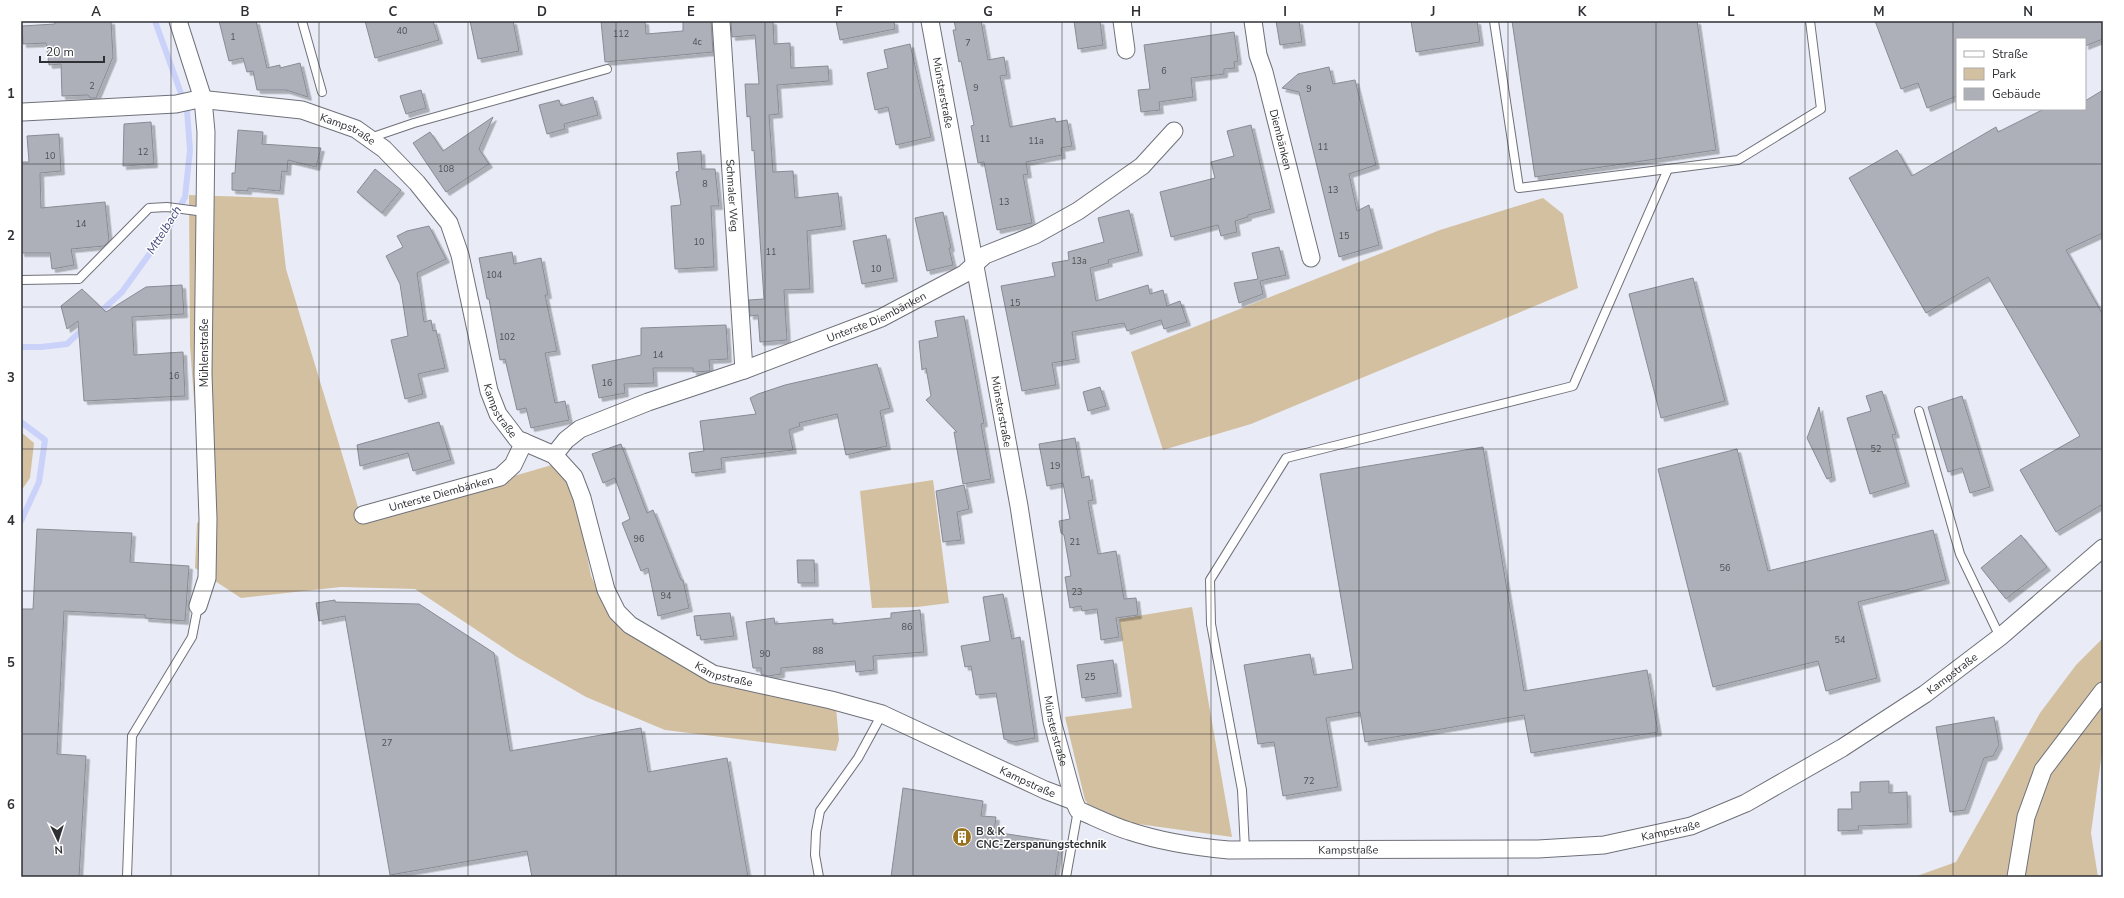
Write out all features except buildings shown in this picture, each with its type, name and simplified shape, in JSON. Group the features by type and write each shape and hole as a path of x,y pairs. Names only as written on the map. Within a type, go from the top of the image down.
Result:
{"street":[{"name":"Mühlenstraße","path":"178,21 201,99 206,132 199,212 208,519 207,578 198,606"},
{"name":"Schmaler Weg","path":"721,21 744,370"},
{"name":"Münsterstraße","path":"930,21 976,263 1019,506 1052,721 1076,805"},
{"path":"1122,21 1126,50"},
{"name":"Diembänken","path":"1253,21 1258,55 1264,72 1311,258"},
{"path":"23,112 176,104 201,99"},
{"name":"Kampstraße","path":"201,99 302,110 356,128 384,149 416,183 449,223 460,256 489,390 498,414 517,439 554,455 574,477 582,498 606,590 617,612 630,625 714,674 830,700 882,714 1045,790 1128,831 1158,840 1190,847 1245,850 1538,850 1604,845 1691,826 1746,803 1842,748 1925,694 2000,637 2103,548"},
{"name":"Unterste Diembänken","path":"554,455 566,440 580,429 648,402 744,370 881,318 964,274 985,255 1035,235 1078,211 1142,166 1174,131"},
{"name":"Unterste Diembänken","path":"363,515 500,477 513,465 524,442"},
{"path":"2016,877 2026,817 2043,770 2103,691"}],"lane":[{"path":"302,21 322,92"},
{"path":"1494,21 1519,188 1738,160 1821,110 1810,21"},
{"path":"369,138 414,123 607,69"},
{"path":"1245,850 1242,790 1211,624 1210,580 1270,483 1286,458 1573,386 1668,169"},
{"path":"21,280 79,279 149,208 167,206 199,212"},
{"path":"1919,411 1960,554 2000,637"},
{"path":"127,877 132,736 192,637 198,606"},
{"path":"818,877 815,855 816,832 820,811 858,758 882,714"},
{"path":"1066,877 1076,805"}],"green space":[{"path":"189,195 278,198 286,269 362,520 555,464 574,488 591,576 604,604 665,654 836,708 839,740 836,751 665,730 586,697 517,657 415,589 341,587 241,598 195,568 197,523 203,519 190,346"},
{"path":"1543,198 1563,214 1578,288 1251,424 1163,450 1131,352 1440,230"},
{"path":"21,432 34,443 30,478 21,491"},
{"path":"933,480 949,603 917,607 872,608 860,491"},
{"path":"1192,607 1232,837 1131,823 1088,804 1085,800 1065,717 1132,708 1119,619"},
{"path":"2103,638 2103,745 2091,833 2098,877 1914,877 1956,862 2040,713 2076,665"}],"waterway":[{"name":"Mttelbach","path":"98,314 122,292 171,224 185,197 190,150 187,110 155,21"},
{"name":"Mttelbach","path":"21,347 41,347 67,344 85,327"},
{"name":"Mttelbach","path":"21,422 45,440 39,482 21,521"}],"place":[{"name":"B & K CNC-Zerspanungstechnik","path":"962,837"}]}
